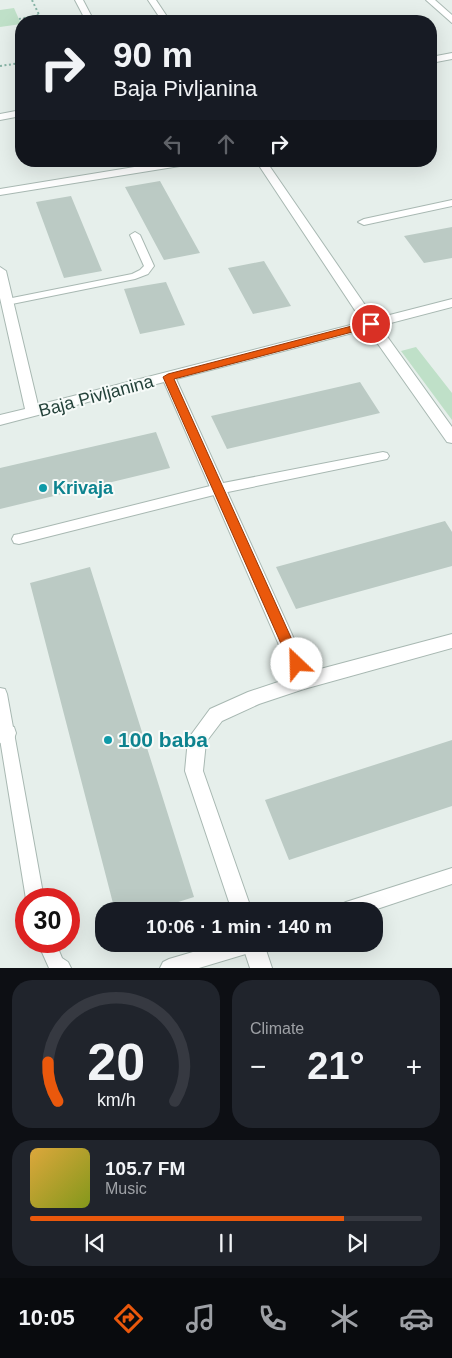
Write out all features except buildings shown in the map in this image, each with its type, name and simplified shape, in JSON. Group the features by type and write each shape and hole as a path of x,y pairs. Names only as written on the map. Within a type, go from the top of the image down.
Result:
{"street":[{"path":"79,0 87,15"},
{"path":"152,0 162,15"},
{"path":"430,0 452,20"},
{"path":"437,59 452,56"},
{"path":"0,117 15,115"},
{"path":"0,192 155,167"},
{"path":"265,167 371,324 452,438"},
{"path":"364,222 452,203"},
{"path":"0,271 33,412"},
{"name":"Baja Pivljanina","path":"0,420 452,302"},
{"path":"168,377 304,681"},
{"path":"239,902 194,771 197,739 216,715 254,698 304,681 452,641"},
{"path":"256,952 261,968"}],"lane":[{"path":"7,302 135,276 144,272 149,266 135,235"},
{"path":"18,539 218,489 383,456"},
{"path":"0,694 3,734 33,888"},
{"path":"373,902 452,876"},
{"path":"169,968 222,952"},
{"path":"51,953 56,964 62,968"}],"path":[{"path":"32,0 39,15"},
{"path":"0,66 15,64"}],"green space":[{"path":"14,8 17,15 15,15 15,25 0,27 0,10"},
{"path":"416,347 452,393 452,420 401,351"}],"place":[{"name":"Krivaja","path":"43,488"},
{"name":"100 baba","path":"108,740"}],"route":[{"path":"297,664 168,377 371,324"}]}
